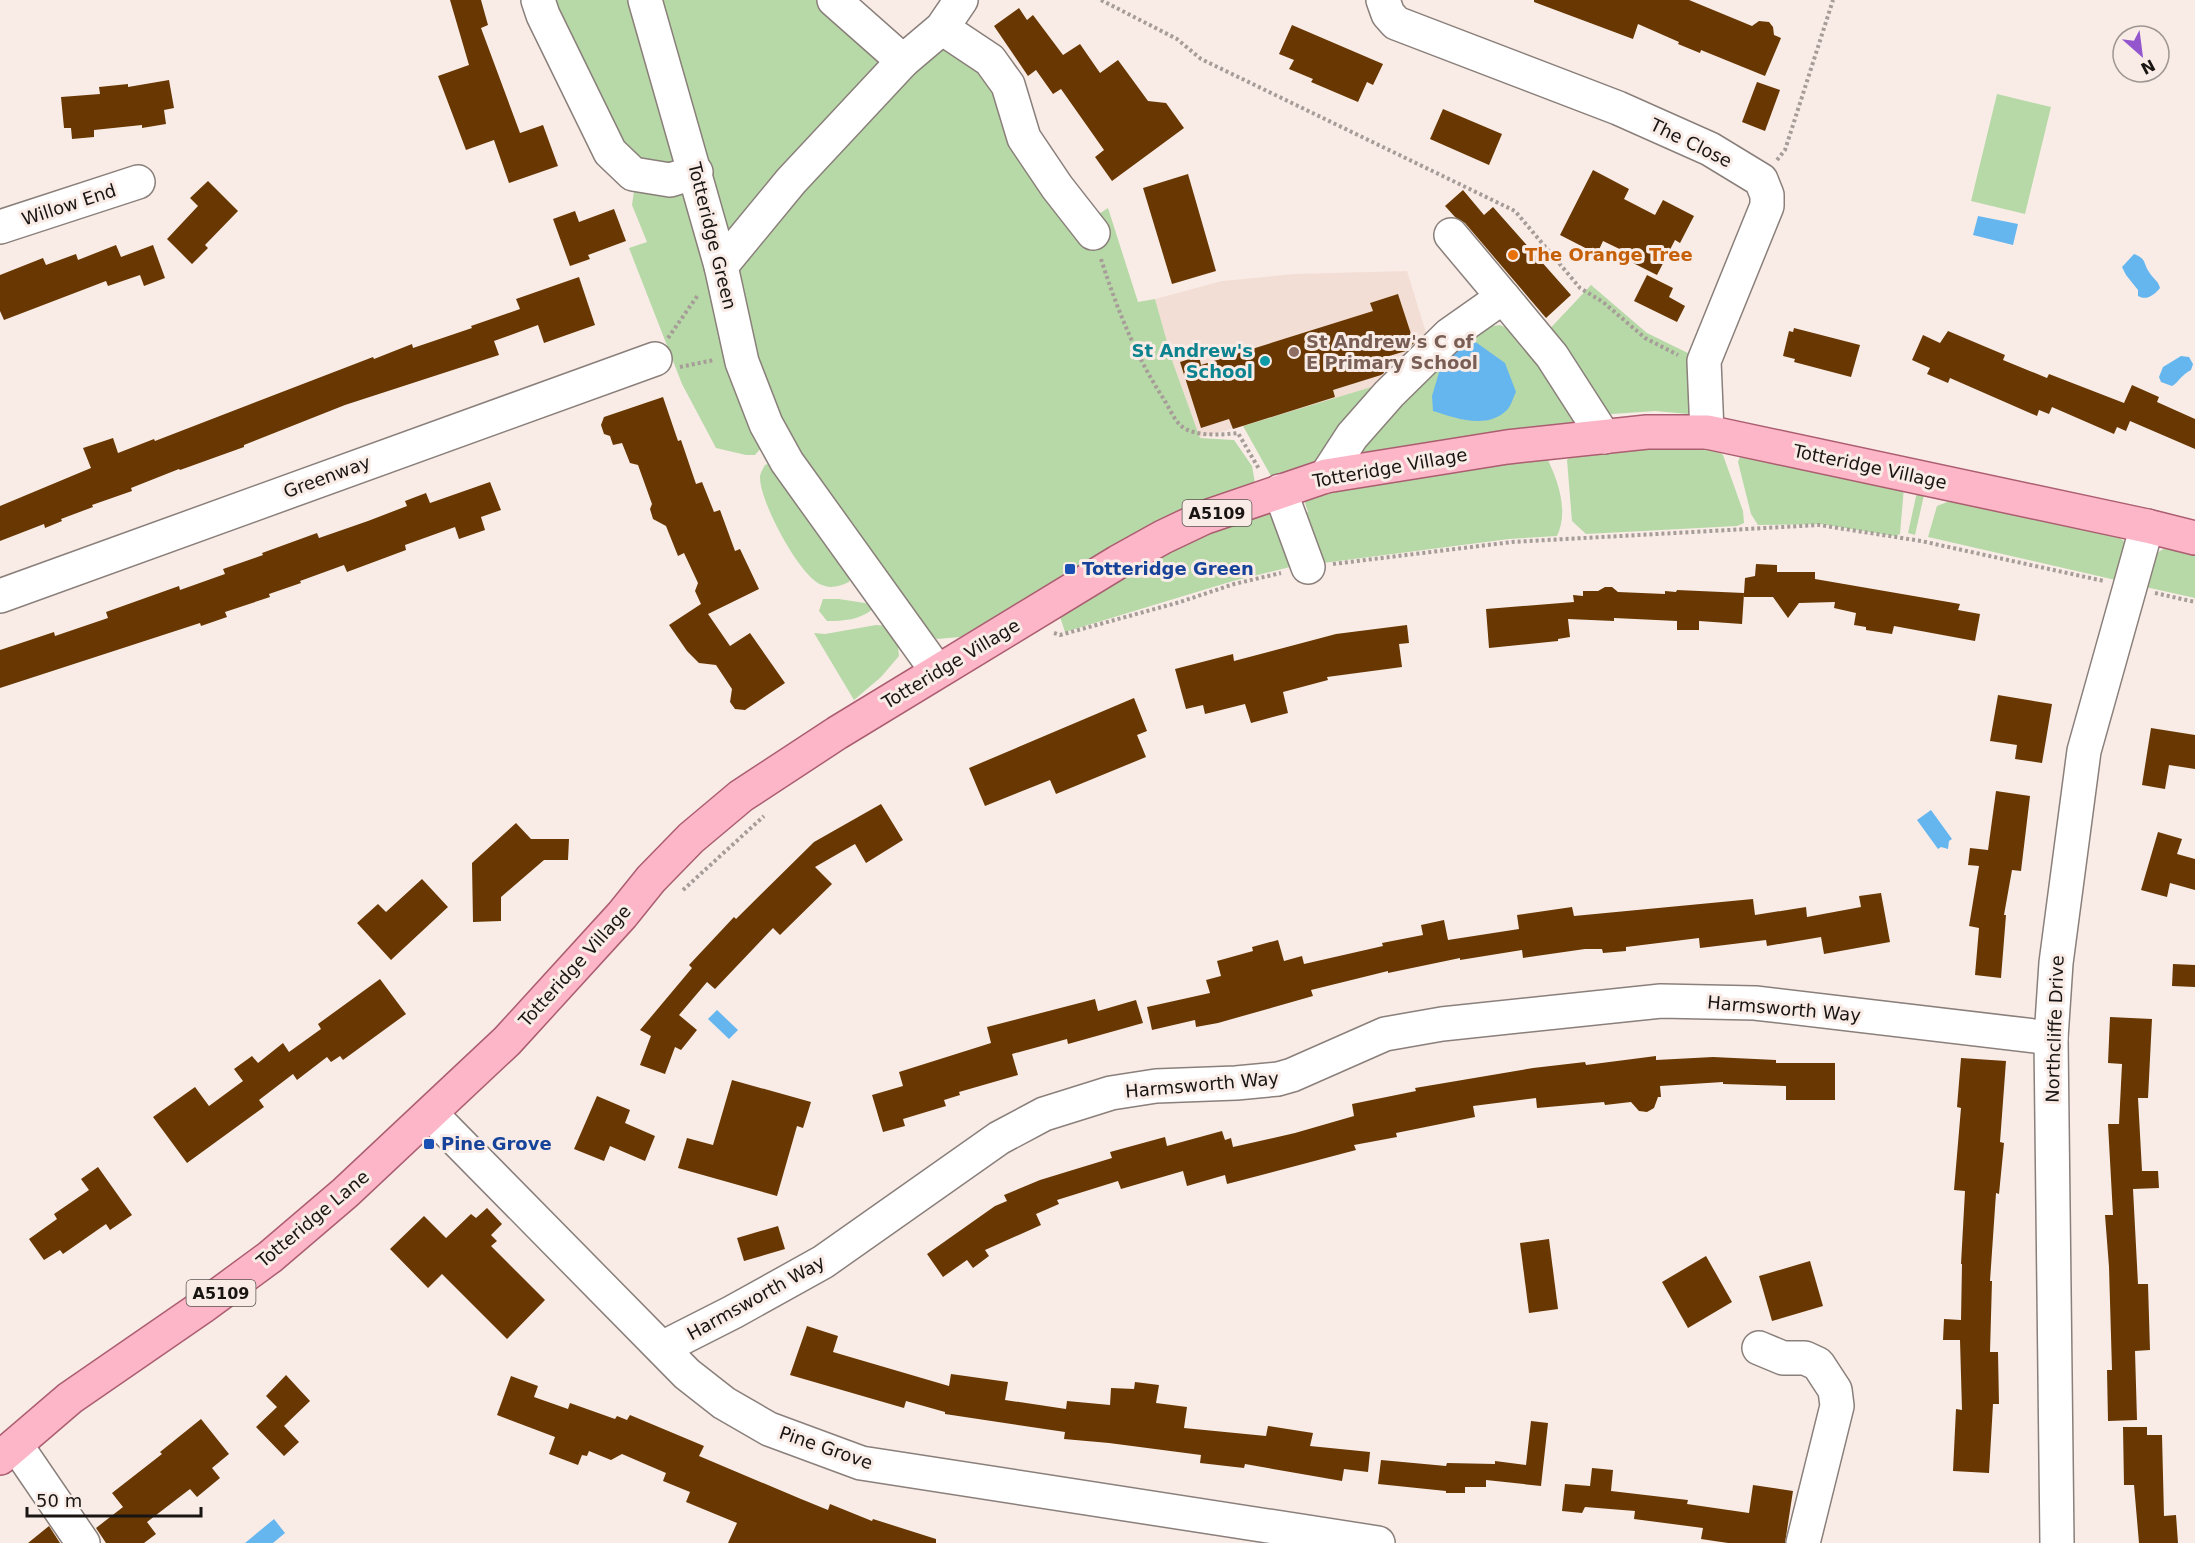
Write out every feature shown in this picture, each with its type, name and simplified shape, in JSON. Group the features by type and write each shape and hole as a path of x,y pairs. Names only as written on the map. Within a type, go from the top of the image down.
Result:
{"main road":[{"name":"Totteridge Village","path":"431,1114 507,1041 559,986 651,879 691,837 741,796 837,733 1118,562 1270,481 1326,476 1507,447 1647,432 1707,432 2195,538"},
{"name":"Totteridge Lane","path":"8,1452 70,1398 270,1257 345,1193 431,1114"}],"street":[{"path":"538,0 543,15 610,152 633,174 670,180 696,172"},
{"name":"Totteridge Green","path":"645,0 721,264 742,362 766,424 787,462 937,671"},
{"path":"834,0 903,61"},
{"path":"721,264 791,181 903,61 942,28 961,0"},
{"name":"The Close","path":"1383,0 1388,14 1396,23 1618,108 1710,149 1761,180"},
{"path":"942,28 990,60 1008,85 1024,138 1057,187 1093,233"},
{"path":"1707,432 1702,367 1767,206 1767,195 1761,180"},
{"name":"Willow End","path":"0,227 138,182"},
{"path":"1451,235 1552,356 1604,437"},
{"path":"1326,476 1352,436 1389,394 1449,335 1503,297"},
{"name":"Greenway","path":"0,596 655,358"},
{"path":"1270,481 1308,567"},
{"name":"Northcliffe Drive","path":"2057,1543 2051,1038 2056,963 2084,750 2147,526"},
{"name":"Harmsworth Way","path":"662,1348 734,1312 823,1262 999,1138 1044,1114 1111,1093 1156,1086 1278,1079 1385,1034 1442,1024 1661,1001 1755,1003 2051,1038"},
{"name":"Pine Grove","path":"431,1114 687,1374 724,1404 770,1429 861,1463 1378,1543"},
{"path":"1759,1348 1783,1358 1805,1358 1818,1365 1835,1389 1837,1406 1803,1543"},
{"name":"Totteridge Lane","path":"8,1452 83,1543"}],"path":[{"path":"1101,0 1177,39 1201,59 1515,211 1580,288 1603,302 1645,338 1702,367"},
{"path":"1761,180 1785,150 1833,0"},
{"path":"1093,233 1116,304 1150,378 1180,425 1199,433 1215,435 1238,433 1270,481"},
{"path":"721,264 655,358 660,374 711,360 742,362"},
{"path":"1047,631 1060,635 1180,602 1234,584 1308,567 1512,542 1819,525 1921,541 2195,602"},
{"path":"678,894 765,816"}],"shaded area":[{"name":"St Andrew's C of E Primary School","path":"1407,271 1429,342 1388,382 1200,438 1173,363 1155,299 1222,281 1294,274"}],"green space":[{"path":"543,0 639,0 681,173 616,150"},
{"path":"654,0 826,0 886,55 727,242"},
{"name":"Totteridge Green","path":"943,46 978,64 1080,226 1108,208 1138,302 1155,299 1173,363 1200,438 1234,440 1252,466 1255,483 1184,509 1140,531 1107,553 960,637 937,639 904,611 781,427 758,381 734,267 807,171"},
{"path":"1997,94 2051,107 2025,214 1971,201"},
{"path":"693,182 761,448 755,455 716,448 682,384 629,248 647,242 632,205 634,191"},
{"path":"1591,285 1647,333 1696,357 1700,415 1655,411 1598,415 1544,335"},
{"path":"1500,325 1516,332 1583,421 1419,444 1348,459 1350,450 1479,328"},
{"path":"1388,382 1312,465 1271,476 1243,426"},
{"path":"1631,449 1715,449 1723,455 1743,511 1744,523 1737,526 1586,534 1572,521 1567,460 1570,457"},
{"path":"1741,454 1904,487 1900,534 1895,536 1821,524 1758,525 1751,514 1738,462"},
{"name":"Totteridge Green","path":"1546,456 1561,496 1562,516 1557,536 1509,539 1315,564 1293,517 1308,512 1304,500 1344,490"},
{"path":"773,462 851,574 849,582 829,587 822,585 813,579 792,554 773,519 761,488 761,472 765,465"},
{"path":"1917,492 1924,495 1915,535 1908,533"},
{"path":"1955,499 2111,531 2125,542 2129,552 2120,581 1928,537 1937,506"},
{"name":"Totteridge Green","path":"1274,509 1294,566 1233,581 1065,632 1060,617 1138,565 1189,541"},
{"path":"2175,546 2195,551 2195,598 2141,586 2156,554"},
{"path":"823,599 871,604 873,609 862,616 851,619 827,621 819,611"},
{"path":"876,625 888,626 897,638 899,656 881,677 854,700 814,633 825,634"}],"water":[{"path":"1978,216 2018,224 2013,245 1973,235"},
{"path":"2134,254 2143,260 2160,288 2147,298 2138,296 2138,290 2122,267"},
{"path":"1470,338 1505,363 1516,392 1507,410 1490,420 1471,421 1433,411 1432,396 1443,359"},
{"path":"2181,356 2189,357 2193,364 2191,370 2172,386 2161,382 2159,377 2163,367"},
{"path":"1931,810 1952,839 1949,841 1948,849 1941,847 1938,849 1917,820"},
{"path":"717,1010 738,1030 729,1039 708,1019"},
{"path":"274,1519 285,1533 273,1543 245,1543"}],"building":[{"path":"450,0 481,0 488,25 481,28 520,133 543,125 558,166 509,183 494,140 466,150 438,76 469,65"},
{"path":"1534,0 1689,0 1752,26 1759,21 1769,22 1773,27 1774,35 1781,38 1765,76 1701,50 1700,53 1678,44 1679,42 1638,24 1633,39 1534,2"},
{"path":"1019,8 1027,20 1033,15 1063,55 1080,44 1100,73 1118,60 1148,101 1166,103 1184,128 1112,181 1095,157 1104,150 1061,89 1053,94 1036,70 1028,76 994,26"},
{"path":"1292,25 1383,64 1373,85 1367,82 1358,102 1311,82 1313,79 1289,69 1294,60 1279,54"},
{"path":"169,80 174,108 164,110 166,124 142,128 142,125 94,130 94,137 72,139 71,128 64,128 61,97 100,94 99,87 128,84 128,87"},
{"path":"1757,82 1780,90 1765,131 1742,122"},
{"path":"1443,109 1502,134 1489,165 1430,139"},
{"path":"1593,170 1629,189 1624,199 1655,215 1663,200 1694,216 1680,243 1675,240 1657,275 1631,262 1634,256 1603,241 1597,254 1560,235"},
{"path":"1188,174 1216,271 1172,284 1143,188"},
{"path":"208,181 238,211 205,245 208,248 192,264 167,239 198,206 190,198"},
{"name":"The Orange Tree","path":"1463,190 1484,215 1493,207 1571,295 1546,318 1465,223 1455,217 1445,206"},
{"path":"614,209 626,241 588,255 590,259 570,266 553,219 575,211 579,222"},
{"path":"116,245 121,257 153,245 165,278 144,286 140,275 108,286 106,281 4,320 0,311 0,275 43,258 46,265 76,254 78,260"},
{"path":"1647,275 1673,288 1669,297 1685,306 1677,322 1634,301"},
{"path":"579,277 595,325 544,343 538,325 494,341 499,355 345,405 244,445 244,447 131,488 132,491 92,505 93,507 61,519 62,521 45,528 44,524 0,541 0,506 91,468 83,448 113,438 118,453 154,439 155,441 373,357 374,359 412,344 413,348 472,328 471,326 520,309 516,299"},
{"name":"St Andrew's School","path":"1398,294 1414,343 1406,351 1379,359 1384,373 1333,390 1335,397 1233,429 1229,419 1201,428 1180,362 1199,356 1201,365 1373,311 1370,303"},
{"path":"1794,328 1860,345 1851,377 1794,362 1795,359 1783,356 1789,331 1793,332"},
{"path":"1948,331 2005,355 2003,360 2047,378 2049,374 2124,403 2132,385 2159,397 2157,402 2195,419 2195,449 2130,421 2126,431 2117,427 2114,434 2052,407 2049,414 2039,410 2037,416 1950,378 1948,383 1927,374 1930,368 1912,360 1923,335 1940,343"},
{"path":"663,397 696,484 702,482 714,512 720,510 735,551 740,549 759,589 708,614 730,646 750,633 785,683 745,710 735,709 730,702 732,689 716,665 699,663 687,651 669,625 701,604 695,591 698,583 684,553 678,556 666,526 653,519 650,509 652,504 638,465 630,463 622,443 613,445 610,436 604,434 601,425 604,417"},
{"path":"490,482 501,510 481,517 485,530 459,539 455,527 405,545 406,550 347,572 344,565 300,581 301,583 269,594 270,597 225,612 227,617 201,626 200,623 0,688 0,650 54,632 55,636 108,618 106,612 179,586 180,590 225,574 223,569 317,533 319,538 368,521 407,506 405,501 426,493 430,503"},
{"path":"1756,564 1777,565 1777,572 1815,572 1815,579 1960,604 1958,610 1980,614 1975,641 1894,626 1892,634 1866,630 1866,627 1854,625 1856,613 1834,608 1835,602 1799,603 1788,618 1773,597 1744,597 1744,594 1742,624 1699,621 1699,630 1677,630 1677,621 1614,618 1614,621 1568,619 1570,637 1558,639 1558,641 1489,648 1486,609 1574,602 1573,595 1583,596 1583,591 1598,591 1605,587 1612,587 1618,592 1665,594 1665,591 1676,592 1677,590 1744,593 1745,578 1755,576"},
{"path":"1407,625 1409,643 1399,644 1402,667 1327,677 1328,680 1283,692 1288,713 1251,723 1245,704 1205,714 1203,705 1186,709 1175,669 1233,654 1234,661 1336,634"},
{"path":"1998,695 2052,704 2042,763 2015,759 2017,745 1990,741"},
{"path":"1134,698 1147,731 1137,735 1146,757 1056,794 1050,780 985,806 969,768"},
{"path":"2151,728 2195,735 2195,769 2169,765 2165,789 2142,785"},
{"path":"1996,791 2030,796 2021,871 2012,870 2004,915 2006,915 2001,978 1975,975 1979,928 1969,926 1979,866 1968,865 1970,848 1988,850"},
{"path":"881,804 903,840 866,863 855,844 815,867 832,884 780,935 773,928 715,989 707,982 679,1015 697,1030 681,1050 675,1047 665,1074 640,1065 651,1036 640,1030 692,968 689,965 734,917 736,919 814,842"},
{"path":"516,823 531,839 569,839 568,860 544,860 501,897 501,921 473,922 472,863"},
{"path":"2158,832 2182,839 2177,854 2195,859 2195,890 2170,883 2167,897 2141,890"},
{"path":"422,879 448,907 391,960 357,923 378,904 386,912"},
{"path":"1881,893 1890,942 1824,954 1821,937 1767,946 1766,940 1700,948 1699,938 1626,947 1626,951 1603,953 1602,949 1585,949 1523,958 1522,950 1460,960 1460,958 1388,973 1388,971 1311,990 1313,996 1196,1027 1195,1020 1152,1030 1147,1007 1210,993 1206,980 1221,976 1217,961 1253,951 1252,947 1278,940 1284,961 1302,956 1304,964 1383,946 1382,943 1423,935 1421,925 1444,920 1448,940 1519,929 1517,915 1572,907 1574,916 1753,899 1755,915 1806,907 1807,917 1861,907 1859,896"},
{"path":"2173,964 2195,965 2195,987 2172,986"},
{"path":"380,979 406,1014 343,1060 340,1056 331,1062 327,1057 297,1080 293,1074 259,1100 264,1107 187,1163 153,1117 195,1087 209,1106 243,1081 234,1069 252,1056 258,1063 283,1043 289,1052 321,1029 318,1024"},
{"path":"1095,999 1098,1011 1136,1000 1143,1023 1068,1044 1067,1039 1012,1054 1018,1075 959,1092 960,1095 944,1100 946,1106 903,1119 905,1126 883,1132 872,1095 903,1086 899,1072 991,1043 987,1027"},
{"path":"2110,1017 2152,1019 2148,1098 2138,1098 2142,1171 2158,1171 2159,1188 2133,1189 2138,1284 2148,1284 2150,1350 2135,1351 2137,1420 2108,1421 2107,1370 2112,1370 2105,1215 2113,1215 2108,1124 2119,1124 2122,1064 2108,1063"},
{"path":"1656,1056 1656,1060 1713,1057 1776,1060 1776,1063 1835,1063 1835,1100 1786,1100 1786,1086 1723,1084 1723,1082 1660,1086 1661,1097 1658,1097 1654,1108 1647,1112 1639,1111 1631,1102 1537,1108 1536,1098 1473,1106 1475,1117 1396,1133 1397,1137 1354,1145 1356,1150 1227,1184 1225,1175 1187,1186 1183,1171 1121,1189 1118,1181 1057,1200 1059,1204 1036,1214 1041,1225 985,1250 989,1256 973,1268 967,1260 943,1277 927,1254 995,1206 1007,1201 1004,1195 1040,1180 1112,1158 1110,1152 1165,1137 1167,1146 1222,1131 1225,1140 1231,1138 1233,1147 1295,1133 1354,1116 1352,1104 1416,1091 1415,1088 1533,1068 1585,1062 1586,1065"},
{"path":"1961,1058 2006,1061 2000,1142 2004,1143 1999,1194 1996,1193 1990,1281 1992,1281 1990,1352 1998,1352 1999,1404 1993,1404 1989,1473 1953,1471 1956,1409 1962,1410 1960,1340 1943,1340 1944,1319 1961,1320 1965,1191 1954,1190 1961,1108 1957,1107"},
{"path":"732,1080 811,1102 803,1128 797,1126 777,1196 678,1168 687,1138 713,1145"},
{"path":"597,1096 630,1110 625,1123 655,1136 645,1161 610,1146 604,1161 574,1149"},
{"path":"98,1167 132,1215 110,1230 106,1224 63,1254 60,1250 44,1260 29,1239 57,1219 54,1214 89,1190 81,1179"},
{"path":"487,1208 502,1224 491,1235 497,1241 491,1246 545,1300 507,1339 442,1274 428,1288 390,1249 424,1216 446,1238 471,1214 476,1218"},
{"path":"778,1226 785,1249 744,1261 737,1238"},
{"path":"1549,1239 1558,1309 1529,1313 1520,1243"},
{"path":"1706,1256 1732,1302 1688,1328 1662,1282"},
{"path":"1810,1261 1823,1306 1772,1321 1759,1276"},
{"path":"807,1326 838,1336 833,1352 949,1386 951,1374 1008,1382 1005,1400 1066,1409 1067,1401 1110,1405 1111,1388 1134,1389 1135,1382 1159,1385 1156,1403 1187,1407 1184,1428 1266,1436 1268,1426 1313,1433 1310,1446 1370,1452 1368,1472 1344,1469 1342,1481 1245,1464 1244,1468 1200,1463 1201,1455 1064,1439 1065,1432 945,1414 945,1412 906,1401 904,1408 790,1375"},
{"path":"286,1375 310,1401 284,1426 299,1442 284,1456 256,1427 277,1407 266,1396"},
{"path":"511,1376 538,1386 534,1397 568,1409 570,1403 615,1419 617,1416 627,1420 630,1415 704,1446 699,1456 801,1499 828,1510 830,1504 872,1521 873,1519 936,1539 936,1543 728,1543 737,1523 686,1502 690,1492 663,1481 666,1473 622,1454 611,1460 589,1451 587,1456 582,1455 578,1465 549,1454 555,1437 497,1415"},
{"path":"201,1419 229,1454 212,1468 220,1478 197,1497 190,1489 147,1522 156,1534 144,1543 106,1543 96,1528 123,1507 112,1493 162,1454 160,1452"},
{"path":"1531,1421 1548,1423 1541,1486 1486,1480 1486,1487 1465,1487 1465,1493 1446,1493 1446,1491 1378,1484 1381,1460 1446,1466 1447,1463 1495,1464 1495,1461 1526,1465"},
{"path":"2123,1427 2147,1427 2147,1435 2162,1435 2164,1516 2176,1515 2178,1543 2139,1543 2134,1485 2124,1485"},
{"path":"1592,1468 1613,1470 1611,1491 1688,1500 1687,1504 1749,1513 1753,1485 1793,1491 1785,1543 1728,1543 1701,1539 1703,1528 1634,1519 1635,1511 1585,1507 1582,1513 1562,1511 1565,1484 1590,1486"},
{"path":"49,1526 60,1543 28,1543"}],"place":[{"name":"The Orange Tree","path":"1513,255"},
{"name":"St Andrew's C of E Primary School","path":"1294,352"},
{"name":"St Andrew's School","path":"1265,361"},
{"name":"Totteridge Green","path":"1070,569"},
{"name":"Pine Grove","path":"429,1144"}]}
